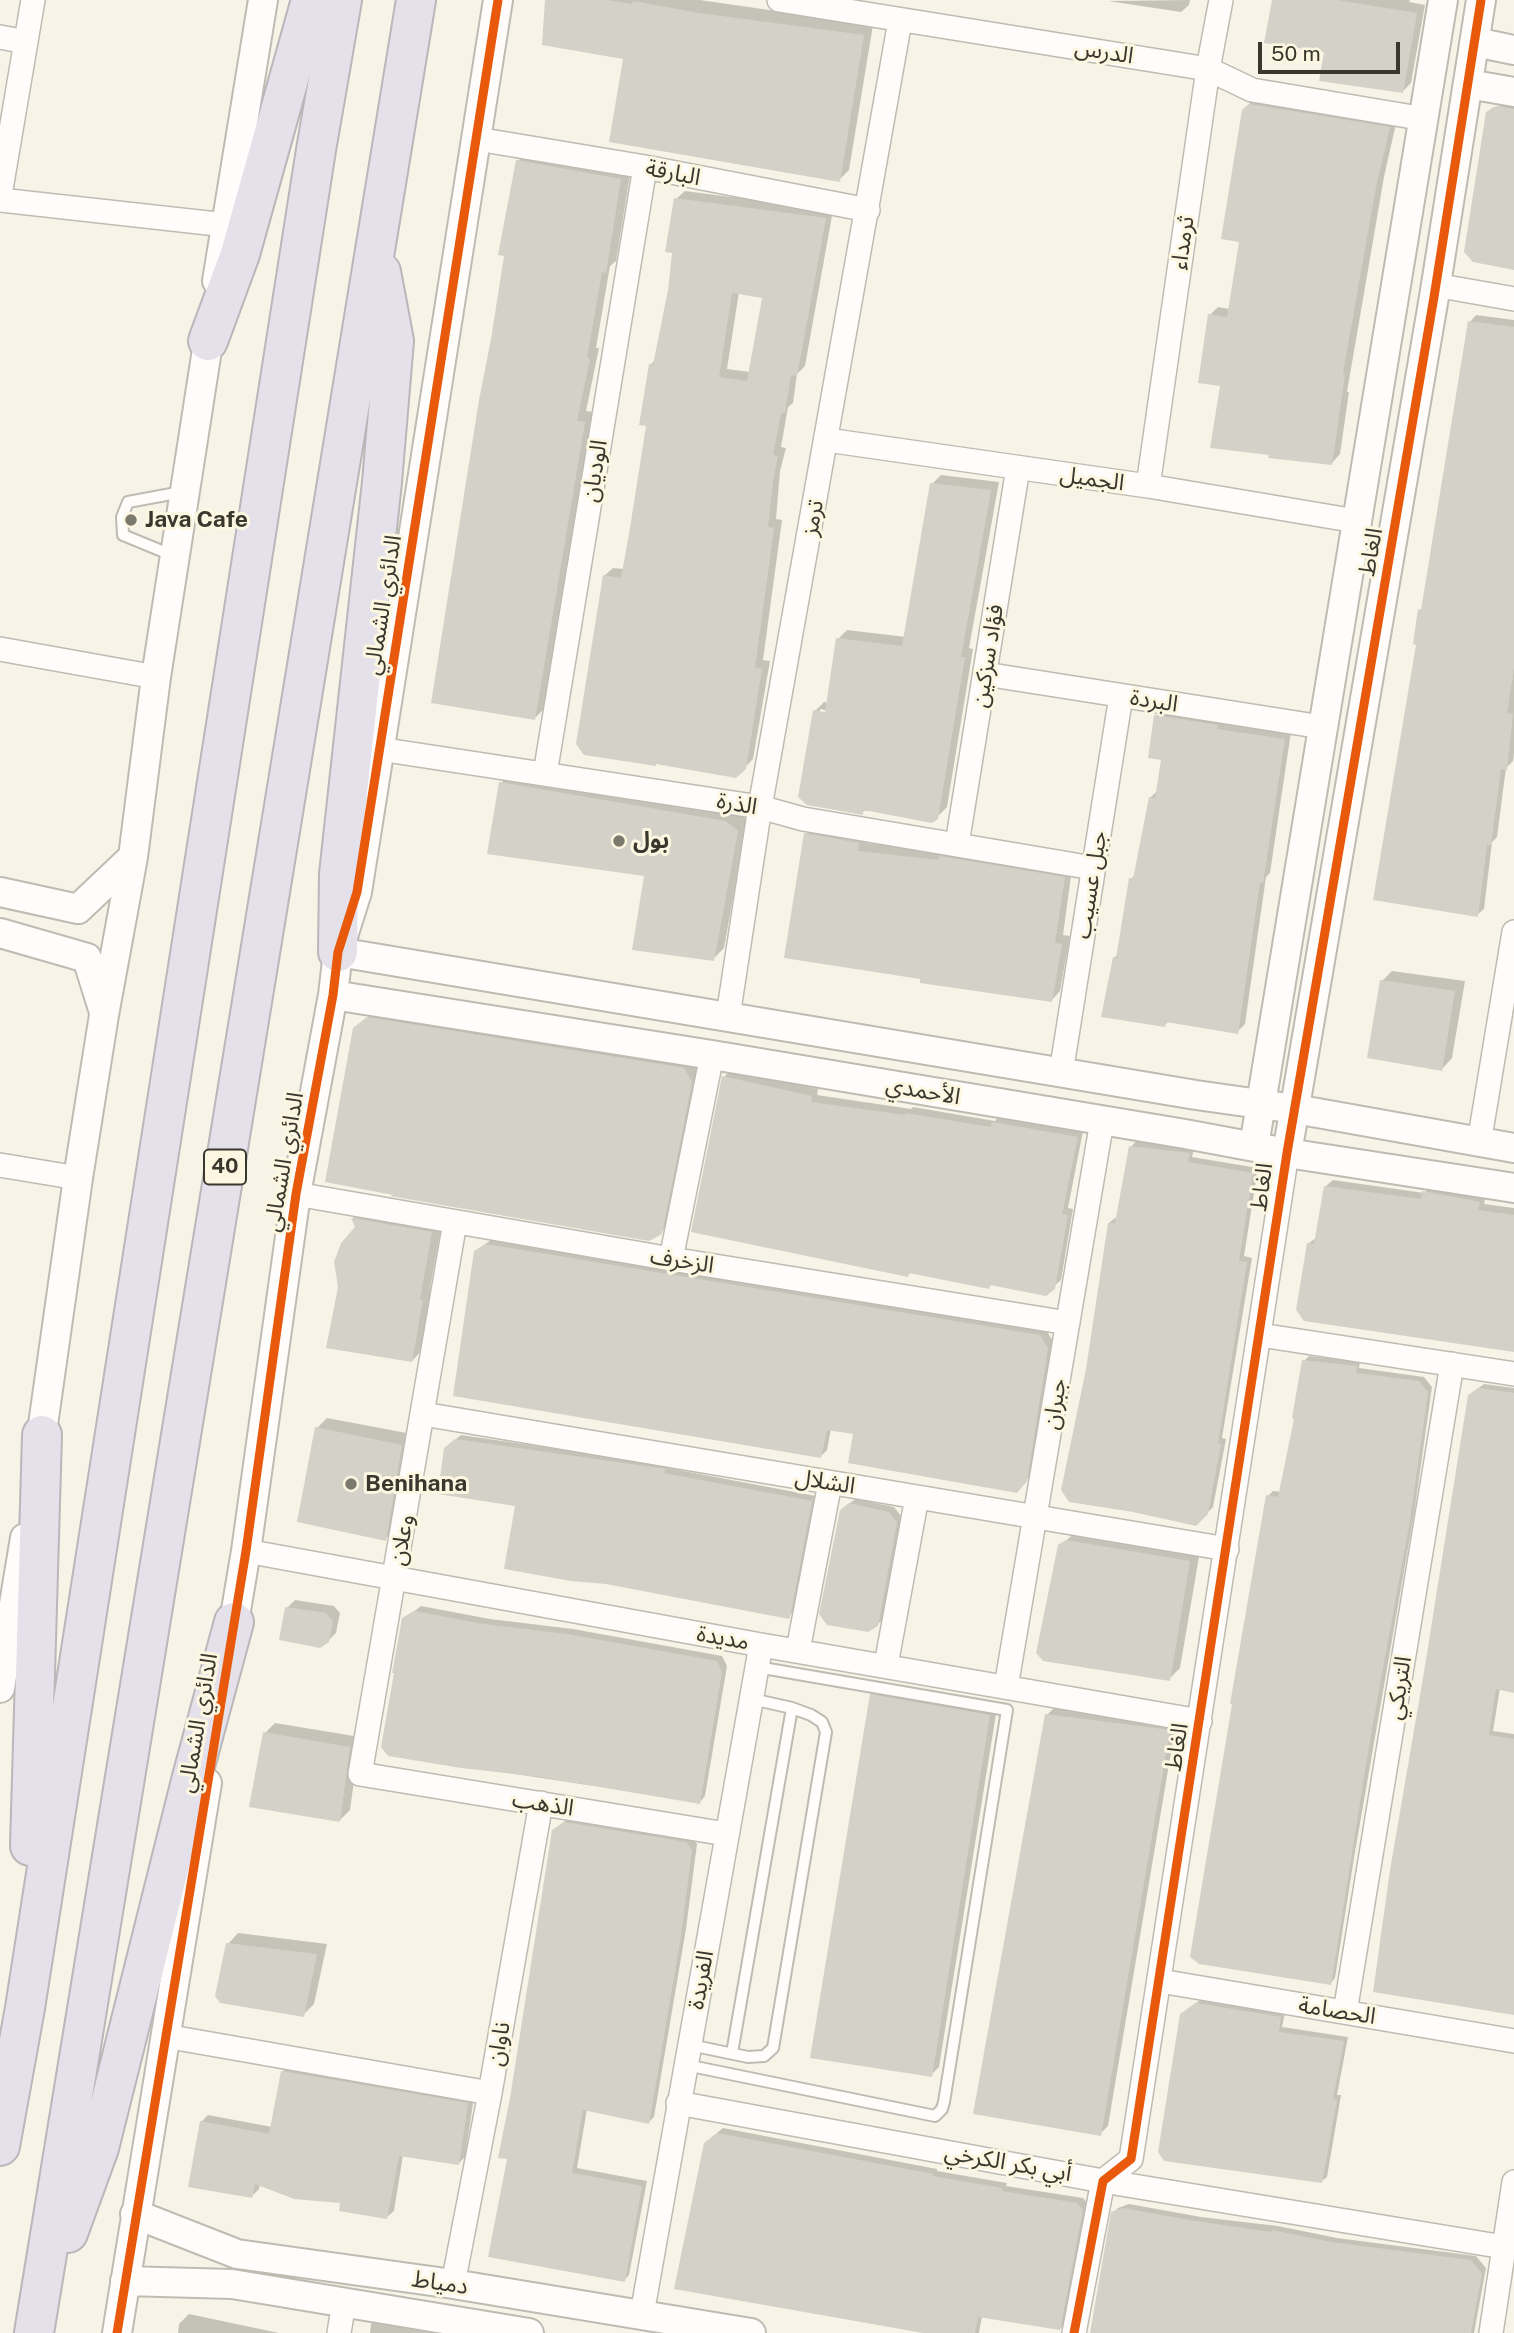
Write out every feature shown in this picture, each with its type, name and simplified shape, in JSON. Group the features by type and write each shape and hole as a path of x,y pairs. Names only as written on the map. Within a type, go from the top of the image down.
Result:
{"highway":[{"path":"208,341 240,254 311,0"},
{"path":"0,2146 25,2008 342,0"},
{"name":"40","path":"35,2325 416,0"},
{"path":"338,952 339,874 394,341 376,246"},
{"path":"25,2008 42,1435"},
{"path":"35,2325 99,2148 192,1777 234,1622"}],"street":[{"path":"33,0 0,197 226,225"},
{"path":"0,1688 42,1435 104,1015 133,857 156,677 263,0"},
{"name":"الدائري الشمالي","path":"117,2333 246,1551 296,1194 333,995 338,952 357,892 498,0"},
{"name":"الدرس","path":"779,0 1209,69 1252,90 1425,120"},
{"name":"ثرمداء","path":"1148,486 1221,0"},
{"name":"الغاط","path":"1254,1146 1443,0"},
{"name":"الغاط","path":"1103,2181 1131,2159 1287,1153 1435,291 1481,0"},
{"name":"ترمز","path":"728,1016 760,807 901,20"},
{"path":"0,37 26,42"},
{"path":"1475,42 1514,50"},
{"path":"1468,84 1514,92"},
{"name":"البارقة","path":"477,139 645,167 868,210"},
{"name":"الوديان","path":"545,774 645,167"},
{"path":"1395,291 1435,291 1514,299"},
{"name":"الجميل","path":"827,440 1148,486 1356,522"},
{"name":"فؤاد سزكين","path":"957,844 1018,468"},
{"path":"0,649 156,677"},
{"name":"البردة","path":"985,674 1322,727"},
{"name":"جبل عسيب","path":"1061,1073 1121,696"},
{"name":"الذرة","path":"379,749 760,807 803,819 1093,868"},
{"path":"104,1015 87,958 4,934 8,893 78,909 133,857"},
{"path":"1479,1143 1514,932"},
{"name":"الأحمدي","path":"338,952 1196,1096 1295,1109 1514,1148"},
{"name":"الأحمدي","path":"333,995 1514,1188"},
{"path":"671,1259 712,1055"},
{"path":"1185,1134 1238,1134 1242,1110 1196,1096"},
{"name":"جبران","path":"1006,1687 1037,1518 1102,1121"},
{"path":"1365,1165 1312,1145 1316,1124 1371,1123"},
{"path":"0,1165 78,1178"},
{"name":"الزخرف","path":"296,1194 671,1259 1068,1323"},
{"name":"وعلان","path":"360,1774 455,1222"},
{"path":"1260,1335 1514,1374"},
{"name":"التريكي","path":"1345,2012 1452,1364"},
{"name":"الشلال","path":"423,1415 1227,1549"},
{"path":"798,1650 830,1483"},
{"path":"886,1665 917,1497"},
{"name":"مديدة","path":"246,1551 395,1579 759,1656 798,1650 1200,1721"},
{"name":"الفريدة","path":"642,2314 759,1656"},
{"name":"الذهب","path":"360,1774 726,1834"},
{"name":"ناوان","path":"453,2284 541,1803"},
{"name":"الحصامة","path":"1160,1982 1514,2041"},
{"path":"165,2036 490,2093"},
{"name":"أبي بكر الكرخي","path":"678,2103 1103,2181 1504,2246"},
{"path":"1074,2333 1103,2181"},
{"path":"1492,2333 1514,2182"},
{"name":"دمياط","path":"135,2214 237,2254 453,2284 751,2333"},
{"path":"232,2284 237,2254"},
{"name":"دمياط","path":"125,2281 232,2284 529,2333"},
{"path":"339,2333 344,2302"}],"lane":[{"path":"175,557 123,535 122,517 128,502 185,491"},
{"path":"688,2055 934,2116 942,2109 944,2102 1007,1710 759,1656"},
{"path":"688,2055 733,2053 748,2057 764,2056 773,2048 826,1732 822,1722 792,1708 752,1699"},
{"path":"733,2053 792,1708"}],"building":[{"path":"545,0 606,0 632,4 633,1 699,13 864,35 840,182 609,142 623,59 542,45"},
{"path":"1272,0 1337,0 1417,13 1403,93 1319,81 1324,52 1264,43"},
{"path":"1249,104 1390,127 1376,187 1343,373 1345,374 1332,465 1210,448 1220,386 1198,383 1208,314 1227,317 1239,242 1221,239 1242,110"},
{"path":"1496,106 1514,109 1514,270 1473,262 1464,252 1486,112"},
{"path":"516,160 621,179 606,273 602,272 587,358 590,359 577,421 585,422 535,720 431,703 504,256 498,255"},
{"path":"674,198 826,218 797,376 791,375 785,413 781,413 773,455 778,456 768,527 774,528 755,668 762,669 746,769 736,778 584,755 576,744 603,575 621,578 629,534 646,426 639,425 649,364 653,365 668,290 672,253 665,252","holes":["732,293 762,298 747,381 719,377"]},
{"path":"1468,321 1514,327 1514,668 1507,713 1513,714 1507,770 1501,769 1491,845 1487,845 1478,917 1373,900 1416,645 1413,644 1418,609 1421,610"},
{"path":"930,483 991,490 961,657 965,657 938,819 932,823 869,811 863,811 863,815 807,805 798,797 813,710 825,712 836,638 902,646"},
{"path":"1154,715 1218,725 1217,729 1285,739 1263,883 1260,882 1238,1034 1166,1022 1165,1027 1101,1017 1113,957 1116,958 1129,878 1133,879 1149,797 1155,798 1161,760 1148,758"},
{"path":"499,782 726,821 738,831 714,961 632,950 644,876 487,854"},
{"path":"804,833 859,843 858,851 939,860 939,856 1065,877 1055,943 1062,944 1052,1002 920,983 920,979 784,958"},
{"path":"1380,980 1455,991 1442,1071 1367,1058"},
{"path":"367,1017 684,1068 692,1082 662,1234 649,1241 390,1196 393,1195 325,1182 353,1028"},
{"path":"722,1076 812,1096 811,1102 991,1127 992,1122 1078,1137 1062,1214 1068,1215 1055,1289 1046,1296 990,1285 989,1289 909,1273 908,1277 691,1232"},
{"path":"1129,1146 1190,1153 1188,1162 1253,1173 1239,1261 1247,1262 1218,1443 1221,1444 1208,1514 1196,1526 1069,1502 1061,1490 1086,1369 1108,1223 1115,1223"},
{"path":"1324,1186 1421,1199 1422,1191 1480,1202 1478,1210 1514,1215 1514,1352 1304,1321 1296,1310 1307,1243 1314,1244"},
{"path":"351,1218 432,1232 412,1362 326,1348 338,1287 334,1262 341,1243 355,1227"},
{"path":"485,1244 1040,1335 1048,1348 1027,1481 1017,1493 848,1463 853,1434 827,1430 821,1458 453,1396 474,1251"},
{"path":"1302,1360 1357,1366 1356,1373 1419,1381 1428,1392 1410,1520 1370,1740 1331,1985 1199,1964 1190,1957 1266,1495 1278,1497 1294,1419 1292,1418"},
{"path":"1478,1388 1514,1393 1514,1693 1496,1689 1489,1735 1514,1739 1514,2015 1373,1992 1390,1870 1468,1395"},
{"name":"Benihana","path":"315,1427 402,1445 386,1541 297,1522"},
{"path":"455,1439 665,1469 664,1473 812,1501 789,1619 606,1584 571,1581 504,1569 515,1506 438,1494 444,1448"},
{"path":"849,1503 889,1512 897,1522 878,1626 868,1632 827,1625 819,1614 840,1510"},
{"path":"1066,1540 1190,1561 1170,1681 1043,1661 1036,1653 1058,1545"},
{"path":"285,1607 326,1613 333,1621 329,1642 320,1648 279,1640"},
{"path":"414,1611 483,1624 567,1634 717,1661 722,1672 700,1804 541,1777 388,1756 381,1747 392,1673 402,1618"},
{"path":"870,1694 990,1715 932,2077 810,2058"},
{"path":"1045,1714 1170,1730 1101,2136 973,2114"},
{"path":"263,1732 350,1747 340,1822 249,1807"},
{"path":"564,1822 686,1842 692,1850 681,1936 649,2124 583,2110 572,2173 642,2186 625,2282 488,2257 507,2159 498,2158 552,1830"},
{"path":"226,1943 317,1954 304,2017 220,2003 215,1996"},
{"path":"1196,2003 1281,2017 1279,2032 1344,2041 1333,2099 1337,2100 1322,2183 1164,2161 1158,2152 1180,2014"},
{"path":"281,2071 468,2103 459,2165 399,2156 387,2219 339,2211 340,2203 294,2199 255,2184 252,2198 188,2187 200,2121 269,2134"},
{"path":"717,2133 1002,2188 1002,2191 1077,2203 1083,2210 1060,2330 978,2317 975,2333 923,2333 674,2289 704,2143"},
{"path":"1123,2208 1195,2221 1271,2232 1272,2230 1331,2242 1471,2260 1482,2274 1471,2333 1090,2333 1111,2212"}],"cycle path":[{"path":"117,2333 246,1551 296,1194 333,995 338,952 357,892 498,0"},
{"path":"1074,2333 1103,2181 1131,2159 1287,1153 1434,297 1481,0"}],"place":[{"name":"Java Cafe","path":"131,520"},
{"name":"بول","path":"619,841"},
{"name":"Benihana","path":"351,1484"}]}
